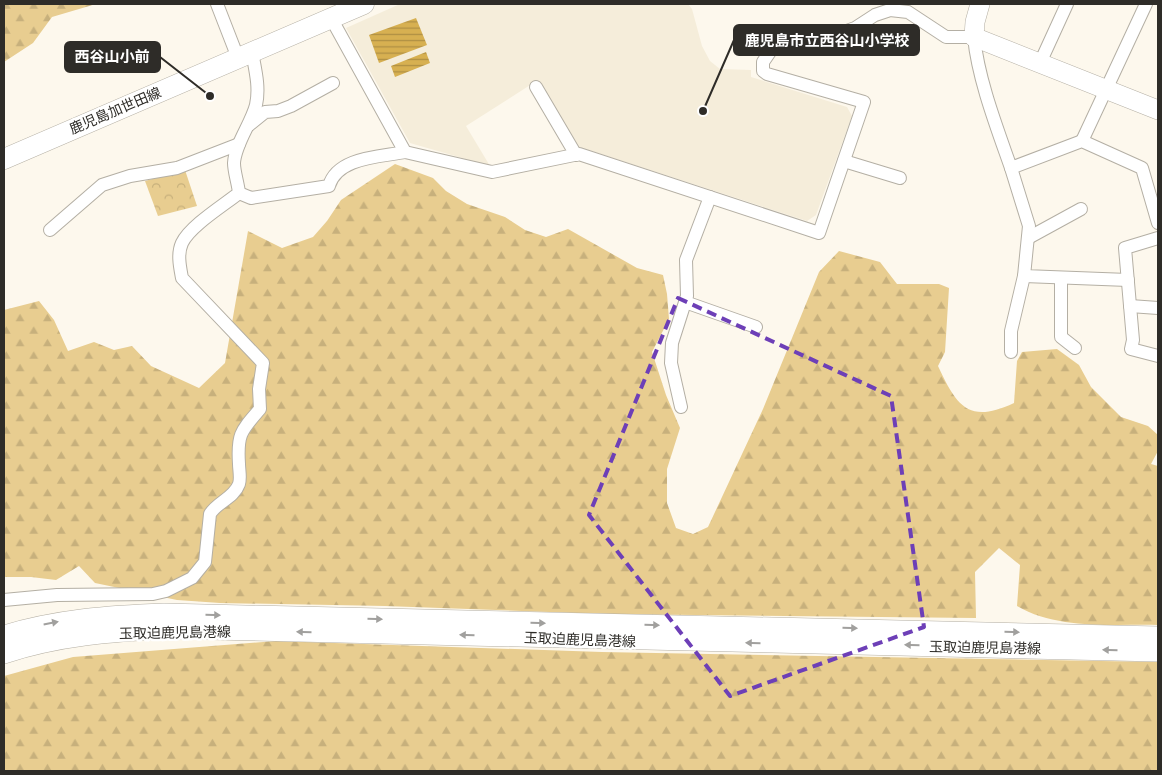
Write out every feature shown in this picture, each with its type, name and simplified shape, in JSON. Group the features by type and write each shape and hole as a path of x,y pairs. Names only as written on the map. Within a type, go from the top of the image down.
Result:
{"main road":[{"name":"鹿児島加世田線","path":"4,159 364,4"},
{"path":"980,4 975,22 974,36 1158,110"},
{"name":"玉取迫鹿児島港線","path":"4,635 71,619 110,615 155,614 603,632"},
{"name":"玉取迫鹿児島港線","path":"4,654 55,640 88,634 170,629 603,632 802,636 1158,636"},
{"name":"玉取迫鹿児島港線","path":"802,636 1158,652"}],"street":[{"path":"218,4 258,84 256,104 249,125 239,144 234,162 239,193"},
{"path":"1040,63 1067,4"},
{"path":"1082,142 1146,4"},
{"path":"239,193 251,198 329,186 331,178 339,169 355,162 405,152 492,172 580,154 819,233 864,102 767,74 763,71 763,62 775,42 785,37 803,33 841,33 855,28 891,7 908,12 946,37 974,36 976,51 994,118 1029,226 1024,276 1011,331 1011,352"},
{"path":"331,18 405,152"},
{"path":"249,125 265,112 278,111 291,106 333,83"},
{"path":"536,87 576,155"},
{"path":"1011,168 1082,142 1142,168 1158,223"},
{"path":"50,230 102,185 130,176 177,168 239,144"},
{"path":"844,161 900,178"},
{"path":"4,600 84,593 154,594 166,591 192,578 205,562 210,514 214,508 236,491 240,482 238,446 240,433 260,409 259,389 263,363 182,278 179,261 182,243 190,233 239,193"},
{"path":"681,407 671,363 672,343 687,296 686,260 710,197"},
{"path":"1028,238 1081,209"},
{"path":"1158,238 1125,248 1133,340 1131,349 1158,356"},
{"path":"1024,276 1128,280"},
{"path":"1061,278 1062,337 1076,348"},
{"path":"685,302 756,327"},
{"path":"1130,306 1158,308"}],"highlighted area":[{"path":"678,298 891,396 924,627 730,696 589,515"}],"shaded area":[{"path":"400,4 688,4 692,9 702,46 710,61 720,69 751,70 751,77 847,107 852,116 816,215 807,221 576,146 538,80 466,126 490,166 410,143 346,28"},
{"path":"416,18 427,45 379,63 369,35"},
{"path":"426,52 430,63 395,77 391,66"}],"green space":[{"path":"4,4 96,4 52,17 33,43 4,62"},
{"path":"395,164 433,178 446,191 467,204 505,217 525,230 546,237 568,229 637,268 663,275 669,319 652,352 666,395 680,428 667,469 667,503 676,528 693,534 708,527 763,409 819,272 839,251 880,262 897,284 939,284 949,288 945,352 938,366 952,392 966,408 986,412 1014,403 1017,361 1022,352 1057,349 1079,365 1091,387 1121,417 1148,426 1158,435 1158,451 1151,464 1158,466 1158,625 1086,624 1050,619 1033,614 1017,606 1020,565 999,548 975,572 976,618 604,614 385,606 220,603 177,600 95,583 79,566 56,580 31,577 4,577 4,310 39,301 54,320 68,351 94,342 114,350 132,346 151,366 199,388 225,363 248,231 282,248 313,237 327,221 341,200"},
{"path":"185,170 197,206 158,216 145,181"},
{"path":"276,641 602,652 1158,662 1158,771 4,771 4,676 73,657"}],"place":[{"name":"西谷山小前","path":"210,96"},
{"name":"鹿児島市立西谷山小学校","path":"703,111"}]}
